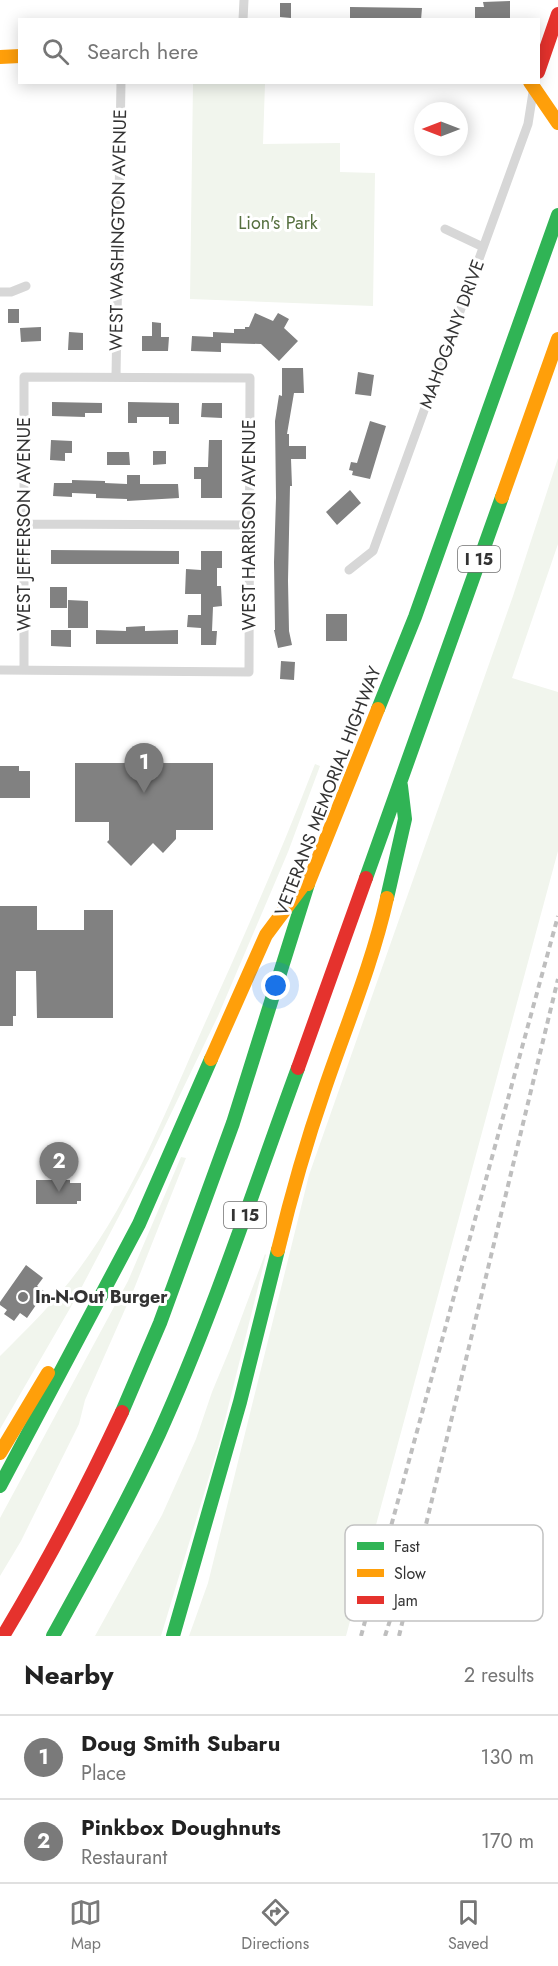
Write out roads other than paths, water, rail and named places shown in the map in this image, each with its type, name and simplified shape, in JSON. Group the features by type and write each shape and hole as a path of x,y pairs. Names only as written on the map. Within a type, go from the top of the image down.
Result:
{"main road":[{"path":"540,66 558,14"},
{"path":"0,57 18,56"},
{"path":"537,84 558,123"},
{"name":"VETERANS MEMORIAL HIGHWAY","path":"3,1636 40,1574 86,1488 156,1333 233,1123 312,873 415,617 558,215"},
{"name":"I 15","path":"53,1636 103,1549 130,1496 194,1352 344,941 558,339"},
{"path":"173,1636 240,1402 291,1197 324,1091 360,994 381,926 405,819 401,778"},
{"path":"0,1486 130,1244 266,935 312,873"},
{"path":"0,1453 28,1404 98,1303"}],"street":[{"path":"243,18 244,0"},
{"name":"WEST WASHINGTON AVENUE","path":"116,377 121,84"},
{"name":"MAHOGANY DRIVE","path":"349,570 373,551 528,124 535,84"},
{"path":"445,229 483,247"},
{"path":"0,292 11,292 26,286"},
{"name":"WEST JEFFERSON AVENUE","path":"24,670 24,376 116,377"},
{"name":"WEST HARRISON AVENUE","path":"24,670 249,672 250,378 116,377"},
{"path":"24,524 249,525"},
{"path":"0,670 24,670"}],"railway":[{"path":"391,1525 558,916"},
{"path":"426,1525 558,979"},
{"path":"361,1636 365,1621"},
{"path":"385,1636 390,1621"},
{"path":"399,1636 403,1621"}],"place":[{"name":"Doug Smith Subaru","path":"144,793"},
{"name":"Pinkbox Doughnuts","path":"59,1192"},
{"name":"In-N-Out Burger","path":"23,1297"}],"park label":[{"name":"Lion's Park","path":"278,223"}]}
